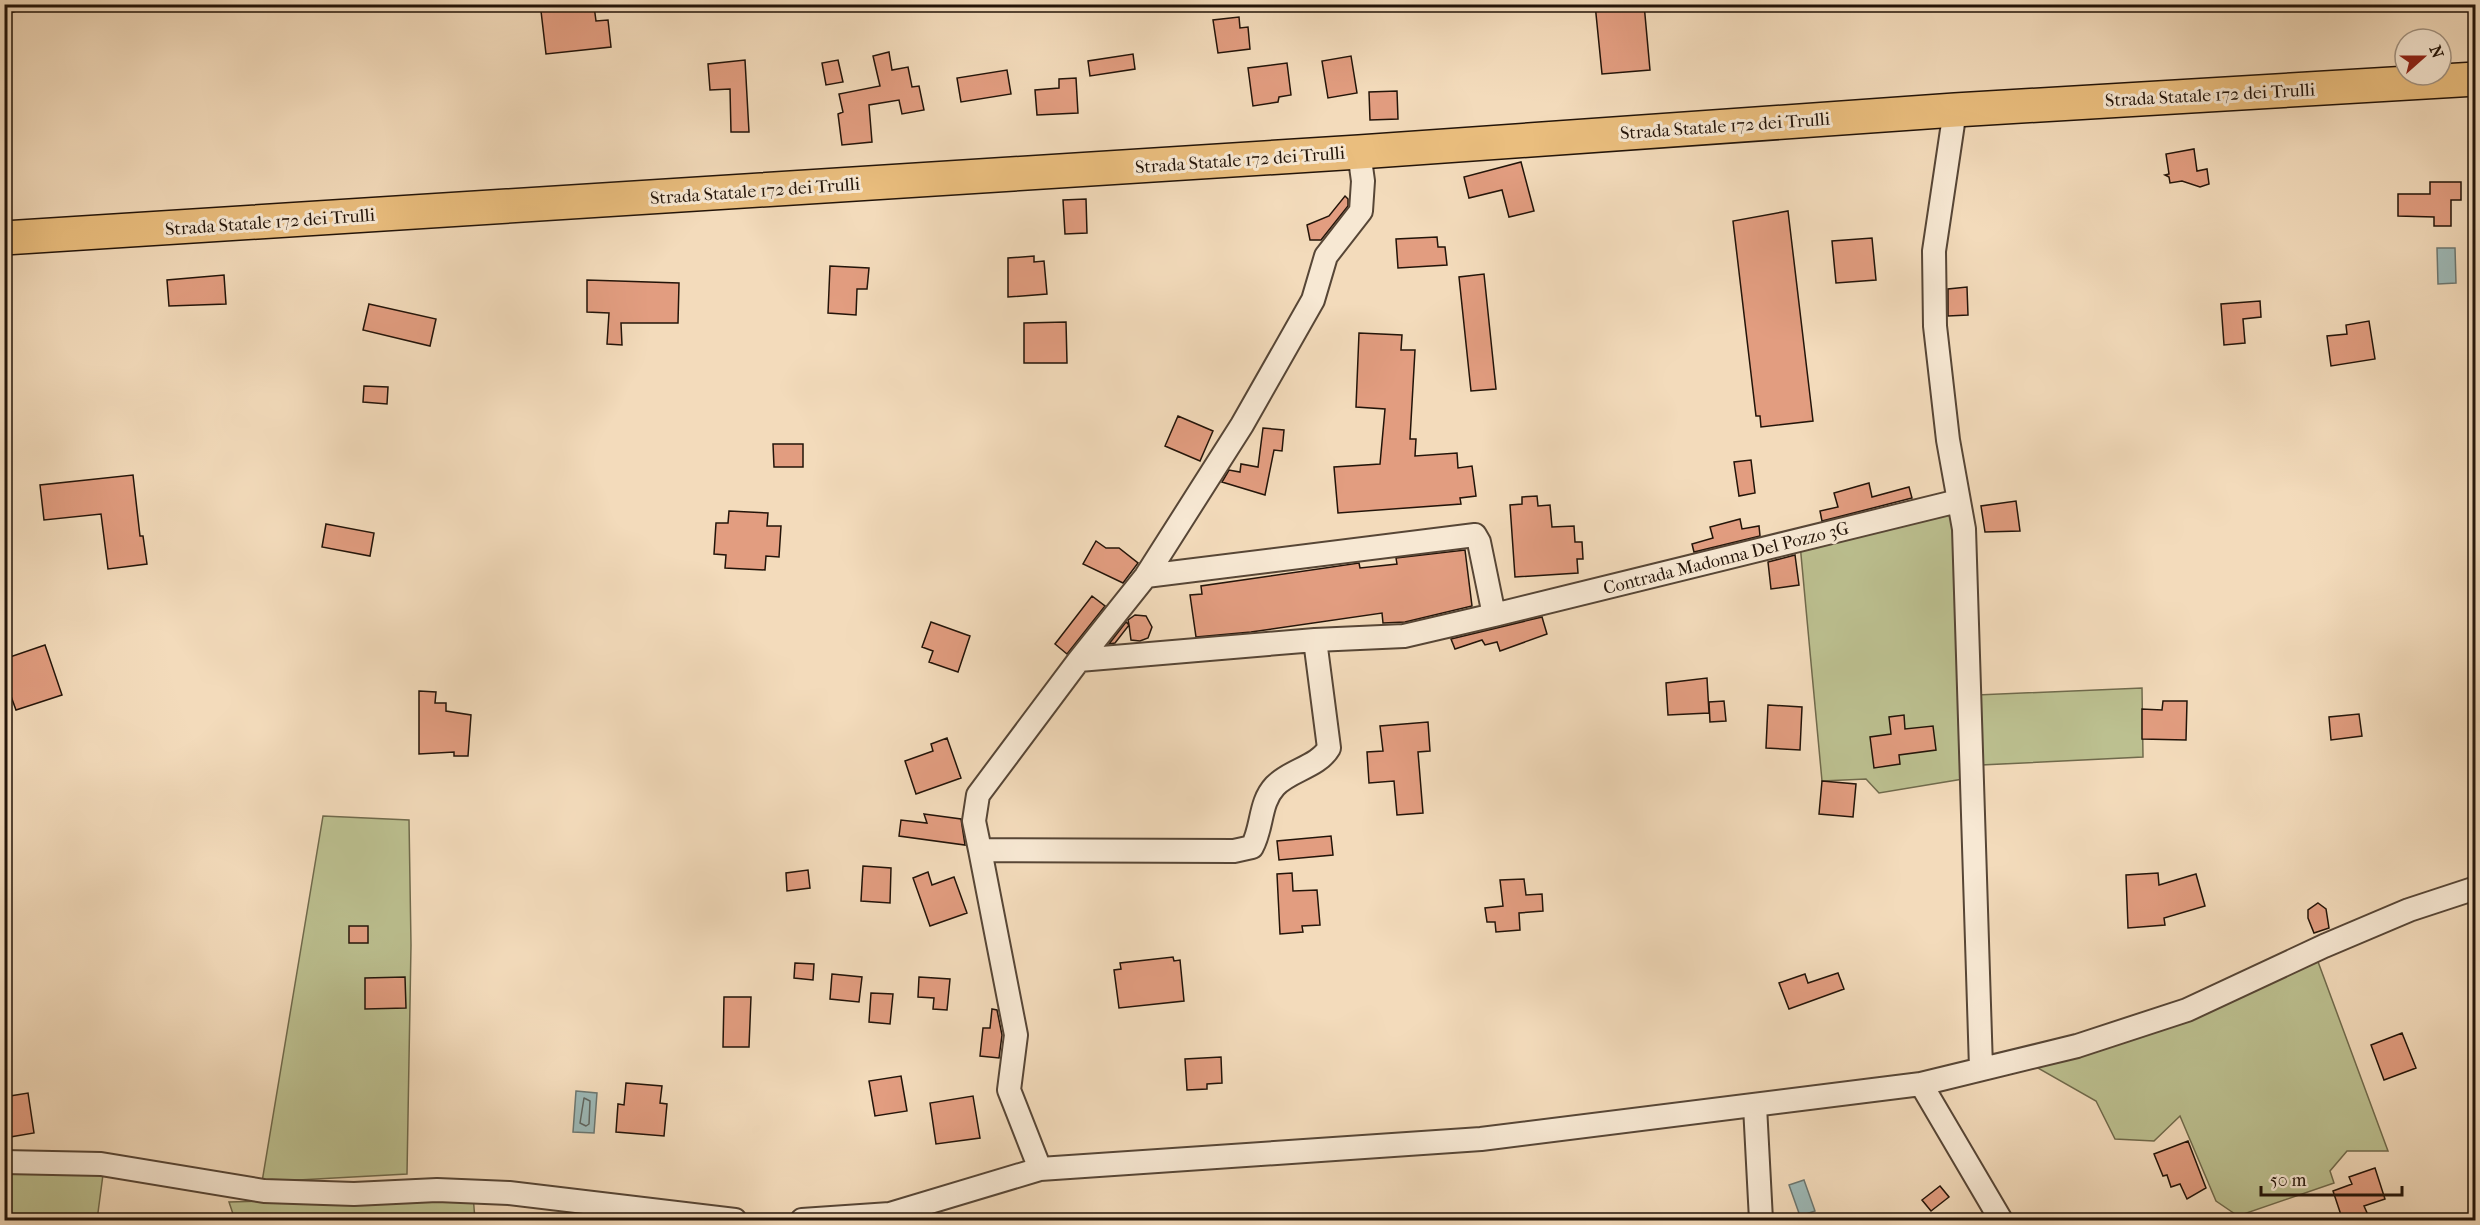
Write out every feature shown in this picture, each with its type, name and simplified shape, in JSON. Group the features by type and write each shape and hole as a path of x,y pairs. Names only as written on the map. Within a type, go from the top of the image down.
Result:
{"main road":[{"name":"Strada Statale 172 dei Trulli","path":"4,238 1359,152 1955,110 2475,79"}],"street":[{"path":"1955,110 1935,262 1935,326 1948,440 1965,529 1981,1068"},
{"path":"1040,1168 1009,1090 1016,1035 974,821 978,795 1079,660 1146,576 1242,425 1313,300 1326,256 1362,211 1363,181 1359,152"},
{"name":"Contrada Madonna Del Pozzo 3G","path":"1079,660 1315,640 1404,636 1958,501"},
{"path":"1146,576 1475,535 1479,542 1494,615"},
{"path":"980,850 1234,851 1252,847 1263,803 1275,786 1291,773 1324,756 1329,748 1315,640"},
{"path":"802,1221 890,1214 1040,1168 1481,1139 1921,1084 2077,1046 2187,1010 2366,928 2448,895 2475,888"},
{"path":"1921,1084 2001,1221"},
{"path":"1755,1106 1761,1221"},
{"path":"4,1162 101,1164 264,1191 354,1194 437,1190 509,1193 735,1221"}],"green space":[{"path":"1955,511 1977,695 2142,688 2143,757 1981,765 1963,779 1879,793 1866,779 1822,781 1800,544"},
{"path":"323,816 409,820 411,945 407,1174 262,1182"},
{"path":"2317,959 2388,1151 2347,1151 2330,1171 2334,1183 2238,1216 2216,1201 2180,1116 2154,1141 2115,1139 2096,1101 2029,1063"},
{"path":"104,1167 97,1220 5,1220 4,1169"},
{"path":"473,1195 475,1220 235,1220 229,1202"}],"water":[{"path":"2437,248 2455,248 2456,283 2438,284"},
{"path":"576,1091 597,1093 594,1133 573,1132"},
{"path":"1804,1180 1815,1211 1800,1216 1789,1185"}],"building":[{"path":"1595,4 1644,4 1650,70 1602,74"},
{"path":"594,6 596,21 608,20 611,47 546,54 541,11"},
{"path":"1239,17 1240,28 1248,27 1250,49 1218,53 1213,20"},
{"path":"889,52 892,70 908,67 912,87 919,86 924,110 902,114 899,100 869,105 872,142 842,145 838,114 843,112 839,94 880,86 873,56"},
{"path":"1133,54 1135,69 1090,76 1088,61"},
{"path":"1351,56 1357,93 1328,98 1322,61"},
{"path":"745,60 749,132 731,132 730,89 710,90 708,64"},
{"path":"838,60 843,82 826,85 822,63"},
{"path":"1287,63 1291,95 1279,97 1278,102 1253,106 1248,68"},
{"path":"1007,70 1011,94 961,102 957,78"},
{"path":"1076,78 1078,113 1037,115 1035,90 1059,88 1059,79"},
{"path":"1397,91 1398,119 1370,120 1369,92"},
{"path":"2194,149 2197,171 2207,169 2209,184 2200,187 2182,181 2170,183 2169,177 2165,175 2169,174 2166,154"},
{"path":"1521,162 1534,211 1509,217 1502,190 1469,198 1464,177"},
{"path":"2430,182 2461,182 2461,200 2451,200 2451,226 2434,226 2434,217 2398,216 2398,194 2430,194"},
{"path":"1345,196 1348,199 1348,206 1321,240 1310,240 1307,225 1329,216"},
{"path":"1086,199 1087,233 1065,234 1063,200"},
{"path":"1788,211 1813,421 1761,427 1760,416 1756,416 1733,221"},
{"path":"1437,237 1438,247 1445,247 1447,265 1398,268 1396,239"},
{"path":"1872,238 1876,280 1836,283 1832,241"},
{"path":"1034,256 1034,262 1044,261 1047,294 1008,297 1008,258"},
{"path":"830,266 869,268 867,289 857,289 856,315 828,313"},
{"path":"1484,274 1496,389 1471,391 1459,277"},
{"path":"224,275 226,304 169,306 167,280"},
{"path":"587,280 679,283 678,323 621,323 622,345 607,344 609,313 587,312"},
{"path":"1967,287 1968,315 1948,316 1948,289"},
{"path":"2260,301 2261,317 2243,319 2245,343 2224,345 2221,304"},
{"path":"369,304 436,319 430,346 363,330"},
{"path":"2369,321 2375,359 2331,366 2327,336 2347,334 2346,325"},
{"path":"1066,322 1067,363 1024,363 1024,323"},
{"path":"1359,333 1402,335 1401,350 1415,350 1410,439 1416,439 1415,456 1457,453 1458,468 1472,466 1476,496 1460,498 1461,504 1338,513 1334,467 1380,464 1385,409 1356,407"},
{"path":"364,386 388,387 387,404 363,402"},
{"path":"1178,416 1213,431 1200,461 1165,446"},
{"path":"1263,428 1284,430 1282,451 1274,450 1265,495 1222,482 1229,470 1240,472 1241,464 1258,467"},
{"path":"773,444 803,444 803,467 774,467"},
{"path":"1751,460 1755,493 1739,496 1734,462"},
{"path":"133,475 140,536 143,536 147,564 108,569 101,514 44,520 40,485"},
{"path":"1869,483 1872,497 1909,487 1912,498 1822,521 1820,511 1838,507 1834,493"},
{"path":"1537,496 1538,506 1550,505 1552,527 1574,526 1575,542 1582,542 1583,559 1577,559 1578,573 1515,577 1510,505 1522,504 1522,497"},
{"path":"2016,501 2020,531 1985,532 1981,506"},
{"path":"729,511 768,513 767,526 781,526 779,557 766,556 765,570 725,568 726,555 714,554 716,523 728,523"},
{"path":"1740,519 1742,529 1759,526 1760,536 1694,552 1692,544 1713,538 1710,527"},
{"path":"326,524 374,533 370,556 322,547"},
{"path":"1096,541 1106,548 1119,548 1138,563 1123,583 1083,564"},
{"path":"1465,550 1472,606 1405,622 1383,623 1382,613 1251,632 1196,637 1190,595 1202,594 1201,586 1359,563 1360,568 1397,564 1396,558"},
{"path":"1795,555 1799,585 1771,589 1768,562"},
{"path":"1092,596 1105,606 1067,654 1055,644"},
{"path":"1135,615 1146,616 1152,627 1148,638 1140,641 1131,640 1128,620"},
{"path":"1542,617 1547,634 1500,651 1497,642 1485,645 1482,640 1455,649 1451,639"},
{"path":"931,622 970,636 958,672 929,662 933,651 922,647"},
{"path":"1126,622 1129,625 1115,643 1109,644"},
{"path":"45,645 62,695 16,710 4,677 4,659"},
{"path":"1707,678 1709,713 1668,715 1666,683"},
{"path":"419,691 436,692 435,703 446,703 446,711 471,715 468,756 454,756 454,752 419,754"},
{"path":"1724,701 1726,721 1710,722 1709,702"},
{"path":"2163,701 2187,701 2186,740 2142,739 2142,709 2162,710"},
{"path":"1768,705 1802,707 1800,750 1766,748"},
{"path":"2359,714 2362,736 2331,740 2329,717"},
{"path":"1904,715 1905,729 1933,726 1936,750 1899,755 1900,764 1874,768 1870,737 1891,734 1889,717"},
{"path":"1428,722 1430,751 1418,752 1423,813 1397,815 1394,781 1369,783 1367,752 1383,751 1380,726"},
{"path":"947,738 961,778 916,794 905,761 933,751 931,744"},
{"path":"1822,781 1856,784 1853,817 1819,814"},
{"path":"924,814 961,819 965,845 899,836 901,820 927,823"},
{"path":"1331,836 1333,855 1279,860 1277,841"},
{"path":"863,866 891,868 890,903 861,901"},
{"path":"808,870 810,888 787,891 786,873"},
{"path":"928,872 932,885 954,877 967,913 930,926 913,878"},
{"path":"1292,873 1293,891 1317,890 1320,925 1302,926 1303,932 1280,934 1277,874"},
{"path":"2158,873 2159,885 2196,874 2205,906 2164,918 2165,925 2128,928 2126,875"},
{"path":"1524,879 1526,895 1542,894 1543,911 1519,913 1520,930 1496,932 1495,922 1487,922 1485,908 1503,906 1500,880"},
{"path":"2318,903 2326,909 2329,928 2314,933 2308,918 2308,910"},
{"path":"349,926 368,926 368,943 349,943"},
{"path":"1173,957 1174,961 1180,960 1184,1001 1119,1008 1114,970 1121,969 1120,963"},
{"path":"795,963 814,964 813,980 794,978"},
{"path":"1838,973 1844,989 1789,1009 1779,983 1805,974 1808,983"},
{"path":"832,974 862,977 859,1002 830,999"},
{"path":"405,977 406,1008 365,1009 365,978"},
{"path":"919,977 950,979 947,1010 933,1009 934,998 918,997"},
{"path":"871,993 893,994 890,1024 869,1022"},
{"path":"724,997 751,997 749,1047 723,1047"},
{"path":"992,1009 997,1010 1002,1035 999,1058 980,1056 983,1028 990,1028"},
{"path":"2402,1033 2416,1068 2384,1080 2371,1045"},
{"path":"1221,1057 1222,1083 1207,1084 1207,1089 1187,1090 1185,1059"},
{"path":"901,1076 907,1111 875,1116 869,1081"},
{"path":"626,1083 662,1086 660,1103 667,1104 664,1136 616,1132 618,1104 624,1105"},
{"path":"28,1093 34,1133 4,1138 4,1097"},
{"path":"973,1096 980,1138 936,1144 930,1103"},
{"path":"2188,1141 2206,1188 2187,1199 2180,1184 2171,1187 2167,1175 2163,1176 2154,1154"},
{"path":"2375,1168 2385,1199 2364,1206 2368,1215 2343,1221 2333,1191 2352,1184 2349,1177"},
{"path":"1940,1186 1949,1197 1931,1211 1922,1200"}],"railway":[{"path":"4,12 31,4"}]}
